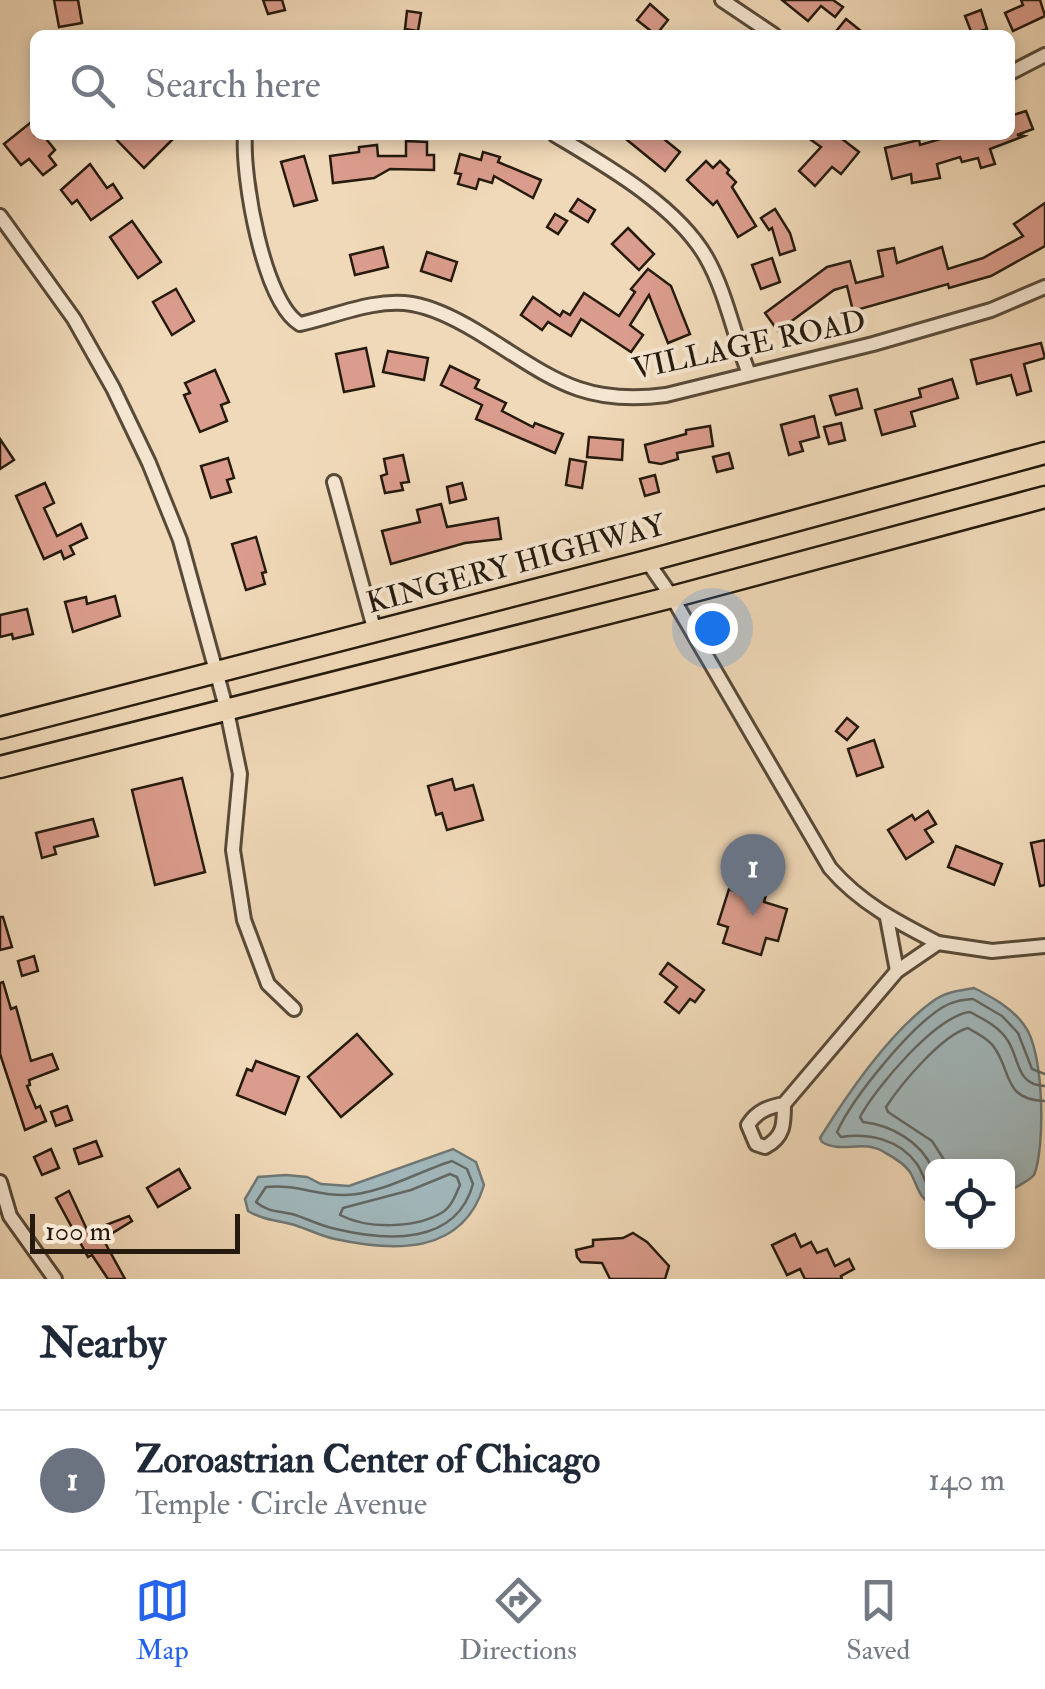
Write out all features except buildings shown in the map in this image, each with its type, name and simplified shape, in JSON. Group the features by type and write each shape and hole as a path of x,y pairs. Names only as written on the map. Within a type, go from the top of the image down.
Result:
{"main road":[{"name":"KINGERY HIGHWAY","path":"0,728 217,674 1045,453"},
{"path":"0,768 672,597 1045,497"}],"street":[{"path":"722,0 767,30"},
{"path":"1015,70 1045,55"},
{"name":"VILLAGE ROAD","path":"244,140 249,204 268,270 283,310 300,324 385,304 416,305 459,321 546,376 578,390 616,398 666,395 873,344 991,310 1045,287"},
{"path":"563,140 612,170 693,238 707,258 722,293 749,374"},
{"path":"0,216 74,319 150,463 190,572 240,774 233,850 244,920 268,984 294,1009"},
{"path":"334,482 376,632"},
{"path":"647,560 820,853 856,895 888,918 938,943 992,951 1045,946"},
{"path":"888,918 898,972"},
{"path":"784,1104 898,972 938,943"},
{"path":"0,1182 5,1218 55,1279"}],"water":[{"path":"974,988 995,999 1014,1013 1031,1038 1041,1100 1038,1162 1034,1175 1015,1188 1015,1159 925,1159 925,1200 908,1169 891,1156 876,1148 829,1145 820,1138 887,1044 920,1012 954,992"},
{"path":"453,1149 476,1162 484,1185 474,1208 460,1225 424,1243 381,1246 329,1238 248,1211 245,1199 258,1177 307,1177 321,1184 349,1186"}],"place":[{"name":"Zoroastrian Center of Chicago","path":"753,916"}]}
